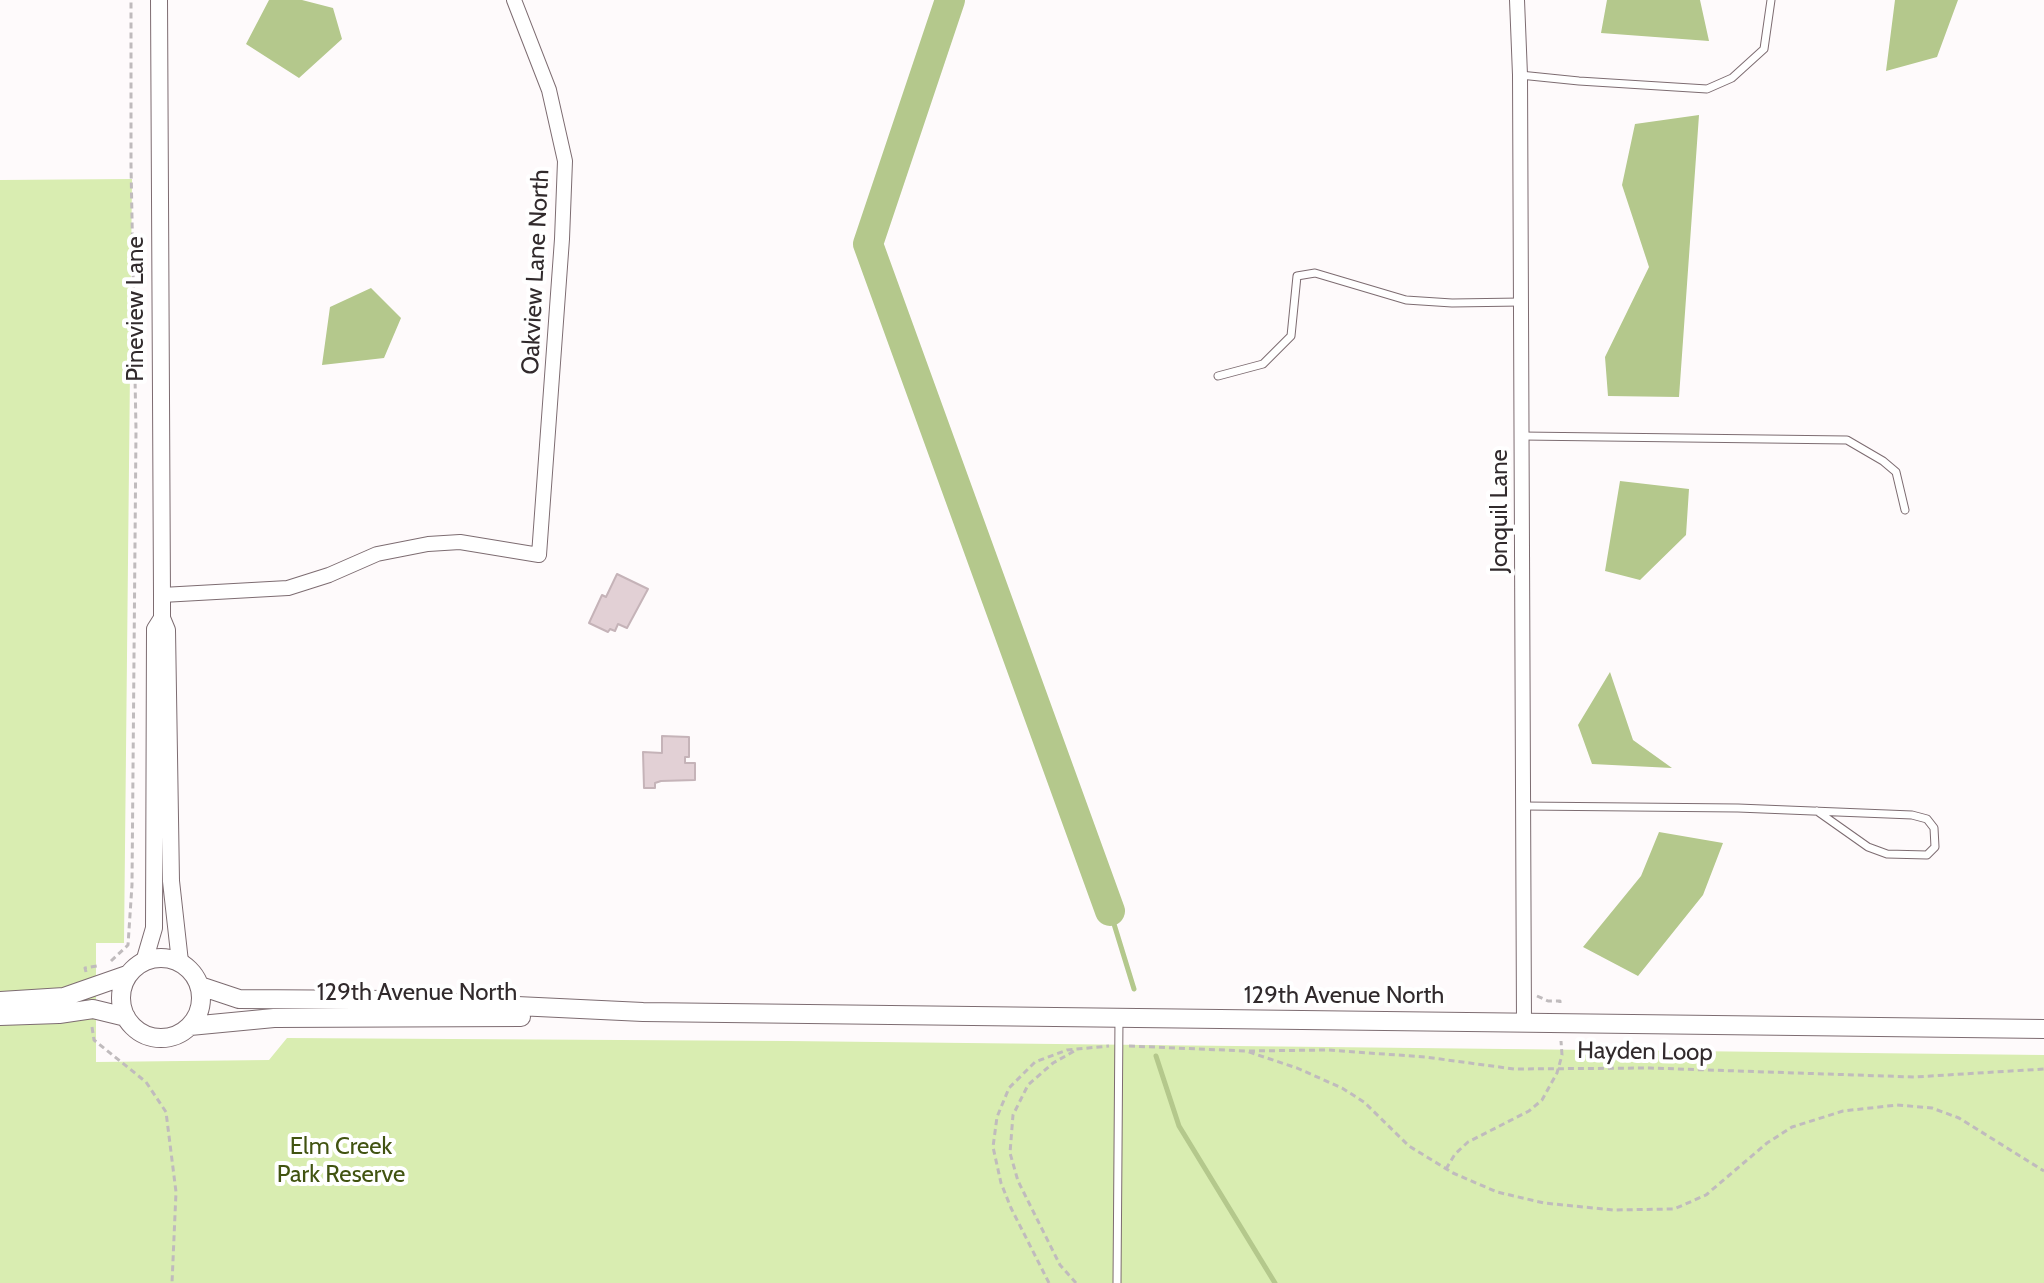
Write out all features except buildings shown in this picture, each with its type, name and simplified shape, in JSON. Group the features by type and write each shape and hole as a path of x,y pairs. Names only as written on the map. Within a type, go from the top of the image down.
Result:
{"main road":[{"path":"0,1001 64,997 127,975 144,962 159,957 180,962 196,976 200,986 201,1008 190,1026 180,1034 156,1038 144,1034 126,1017 93,1009 0,1016"},
{"path":"126,1017 121,996 127,975"},
{"name":"129th Avenue North","path":"200,986 239,999 391,1000 643,1012 2044,1029"},
{"name":"129th Avenue North","path":"190,1026 274,1018 612,1016 643,1012"}],"street":[{"name":"Pineview Lane","path":"159,0 162,618 167,630 171,881 180,962"},
{"name":"Oakview Lane North","path":"162,595 288,588 329,575 377,554 428,544 460,542 539,555 565,161 549,90 514,0"},
{"name":"Jonquil Lane","path":"1517,0 1520,75 1524,1022"},
{"name":"Pineview Lane","path":"144,962 152,936 155,909 152,854 155,629 162,618"}],"lane":[{"path":"1520,75 1707,89 1732,78 1764,49 1770,1"},
{"path":"1218,376 1263,364 1291,336 1297,276 1315,273 1406,300 1521,302"},
{"path":"1522,436 1847,440 1896,472 1905,510"},
{"path":"1524,806 1817,811 1912,815 1927,819 1934,828 1935,847 1927,855 1887,854 1868,847 1817,811"},
{"path":"1117,1283 1119,1018"}],"path":[{"path":"85,968 109,964 122,953 128,945 130,929 136,430 131,0"},
{"path":"93,1019 91,1032 94,1040 146,1082 166,1112 176,1192 172,1283"},
{"path":"1446,1169 1455,1154 1468,1142 1529,1111 1542,1100 1562,1055 1561,1036"},
{"path":"1076,1283 1060,1265 1018,1181 1010,1153 1013,1115 1028,1085 1053,1063 1082,1047"},
{"path":"1049,1283 1006,1197 995,1157 993,1134 1006,1094 1023,1072 1049,1055 1082,1047 1246,1051 1297,1068 1342,1088 1373,1110 1409,1146 1446,1169 1497,1192 1544,1203 1613,1210 1674,1209 1706,1195 1775,1136 1798,1124 1843,1111 1907,1105 1932,1108 1959,1118 2044,1171"},
{"name":"Hayden Loop","path":"1246,1051 1328,1050 1425,1057 1514,1069 1650,1068 1914,1077 2044,1069"}],"green space":[{"name":"Elm Creek Park Reserve","path":"132,179 124,943 96,943 96,1062 269,1060 287,1038 2044,1055 2044,1283 0,1283 0,180"}],"shaded area":[{"path":"269,0 302,0 333,8 342,39 299,78 246,44"},
{"path":"1607,0 1700,0 1709,41 1601,33"},
{"path":"1895,0 1958,0 1937,57 1886,71"},
{"path":"1699,115 1679,397 1608,396 1605,357 1649,267 1622,185 1635,124"},
{"path":"371,288 401,318 384,358 322,365 330,307"},
{"path":"1620,481 1689,489 1686,535 1640,580 1605,571"},
{"path":"1610,672 1633,740 1672,768 1592,764 1578,725"},
{"path":"1659,832 1723,843 1703,895 1638,976 1583,947 1641,876"}],"waterway":[{"path":"950,0 868,244 1110,911"},
{"path":"1110,911 1134,989"},
{"path":"1156,1056 1179,1126 1275,1283"}]}
